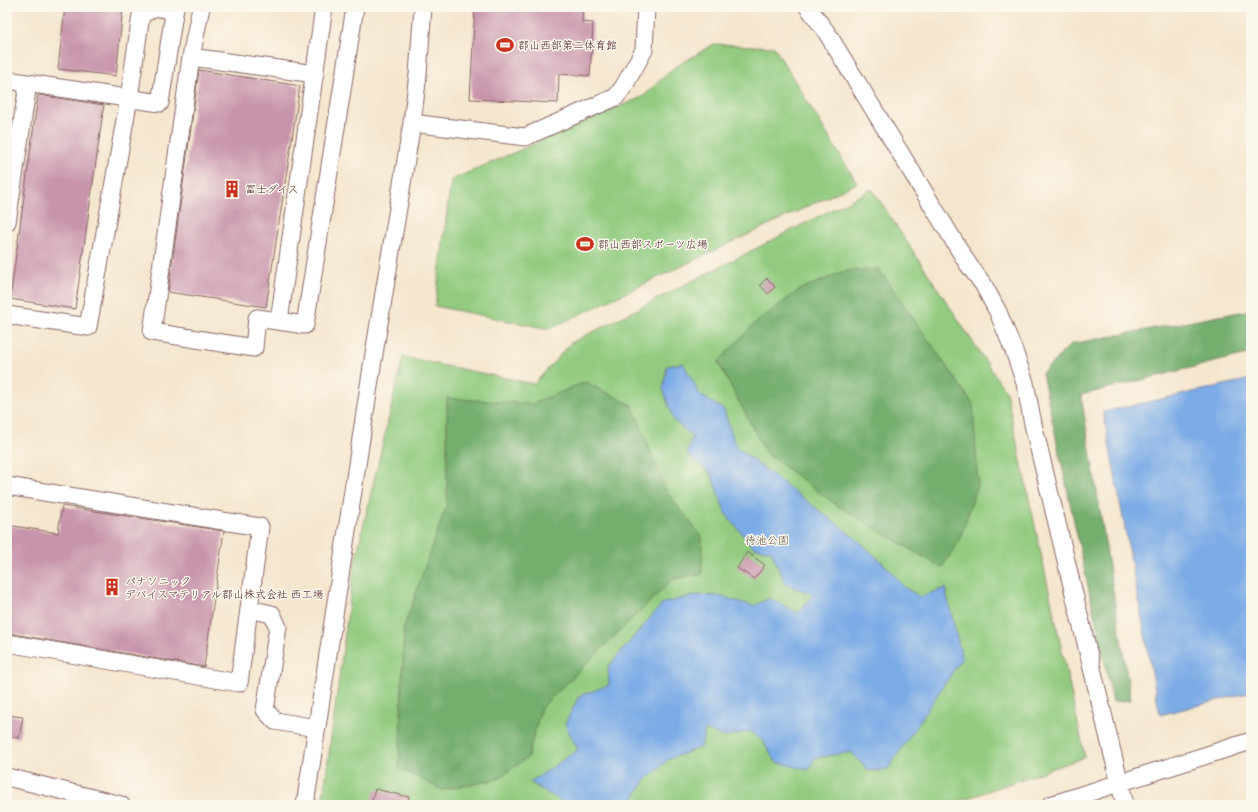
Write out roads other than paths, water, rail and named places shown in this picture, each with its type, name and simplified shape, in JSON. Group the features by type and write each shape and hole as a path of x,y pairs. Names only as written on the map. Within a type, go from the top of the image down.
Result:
{"street":[{"path":"7,80 28,84 129,98 160,103 174,9 155,7 141,15 129,98 88,327 7,315"},
{"path":"201,7 191,58 152,332 254,348 257,318 305,325 355,7"},
{"path":"279,322 324,7"},
{"path":"305,805 374,353 412,123 418,74 423,7"},
{"path":"412,123 525,137 616,97 624,86 644,50 646,7"},
{"path":"808,7 831,39 968,264 983,284 998,312 1014,351 1024,382 1125,805"},
{"path":"191,58 315,74"},
{"path":"7,222 28,84"},
{"path":"7,486 260,527 239,683 7,643"},
{"path":"249,609 272,614 278,627 265,710 275,721 316,728"},
{"path":"1050,805 1251,742"},
{"path":"7,777 97,802 121,805"}],"water":[{"path":"683,363 700,395 724,410 736,447 859,541 889,569 904,587 920,597 945,588 962,658 888,769 869,771 851,752 815,758 809,770 776,762 762,740 750,731 725,737 705,730 701,747 669,759 645,781 629,805 567,805 530,782 578,750 565,724 579,696 609,685 608,667 663,603 697,595 719,596 754,606 770,598 798,613 813,594 786,585 771,551 753,547 726,514 711,474 687,454 692,436 674,421 663,389 667,366"},
{"path":"1251,379 1251,692 1160,715 1103,412"}],"place":[{"name":"郡山西部第二体育館","path":"505,45"},
{"name":"冨士ダイス","path":"232,189"},
{"name":"郡山西部スポーツ広場","path":"585,244"},
{"name":"パナソニック デバイスマテリアル郡山株式会社 西工場","path":"112,587"}],"park label":[{"name":"待池公園","path":"767,540"}]}
